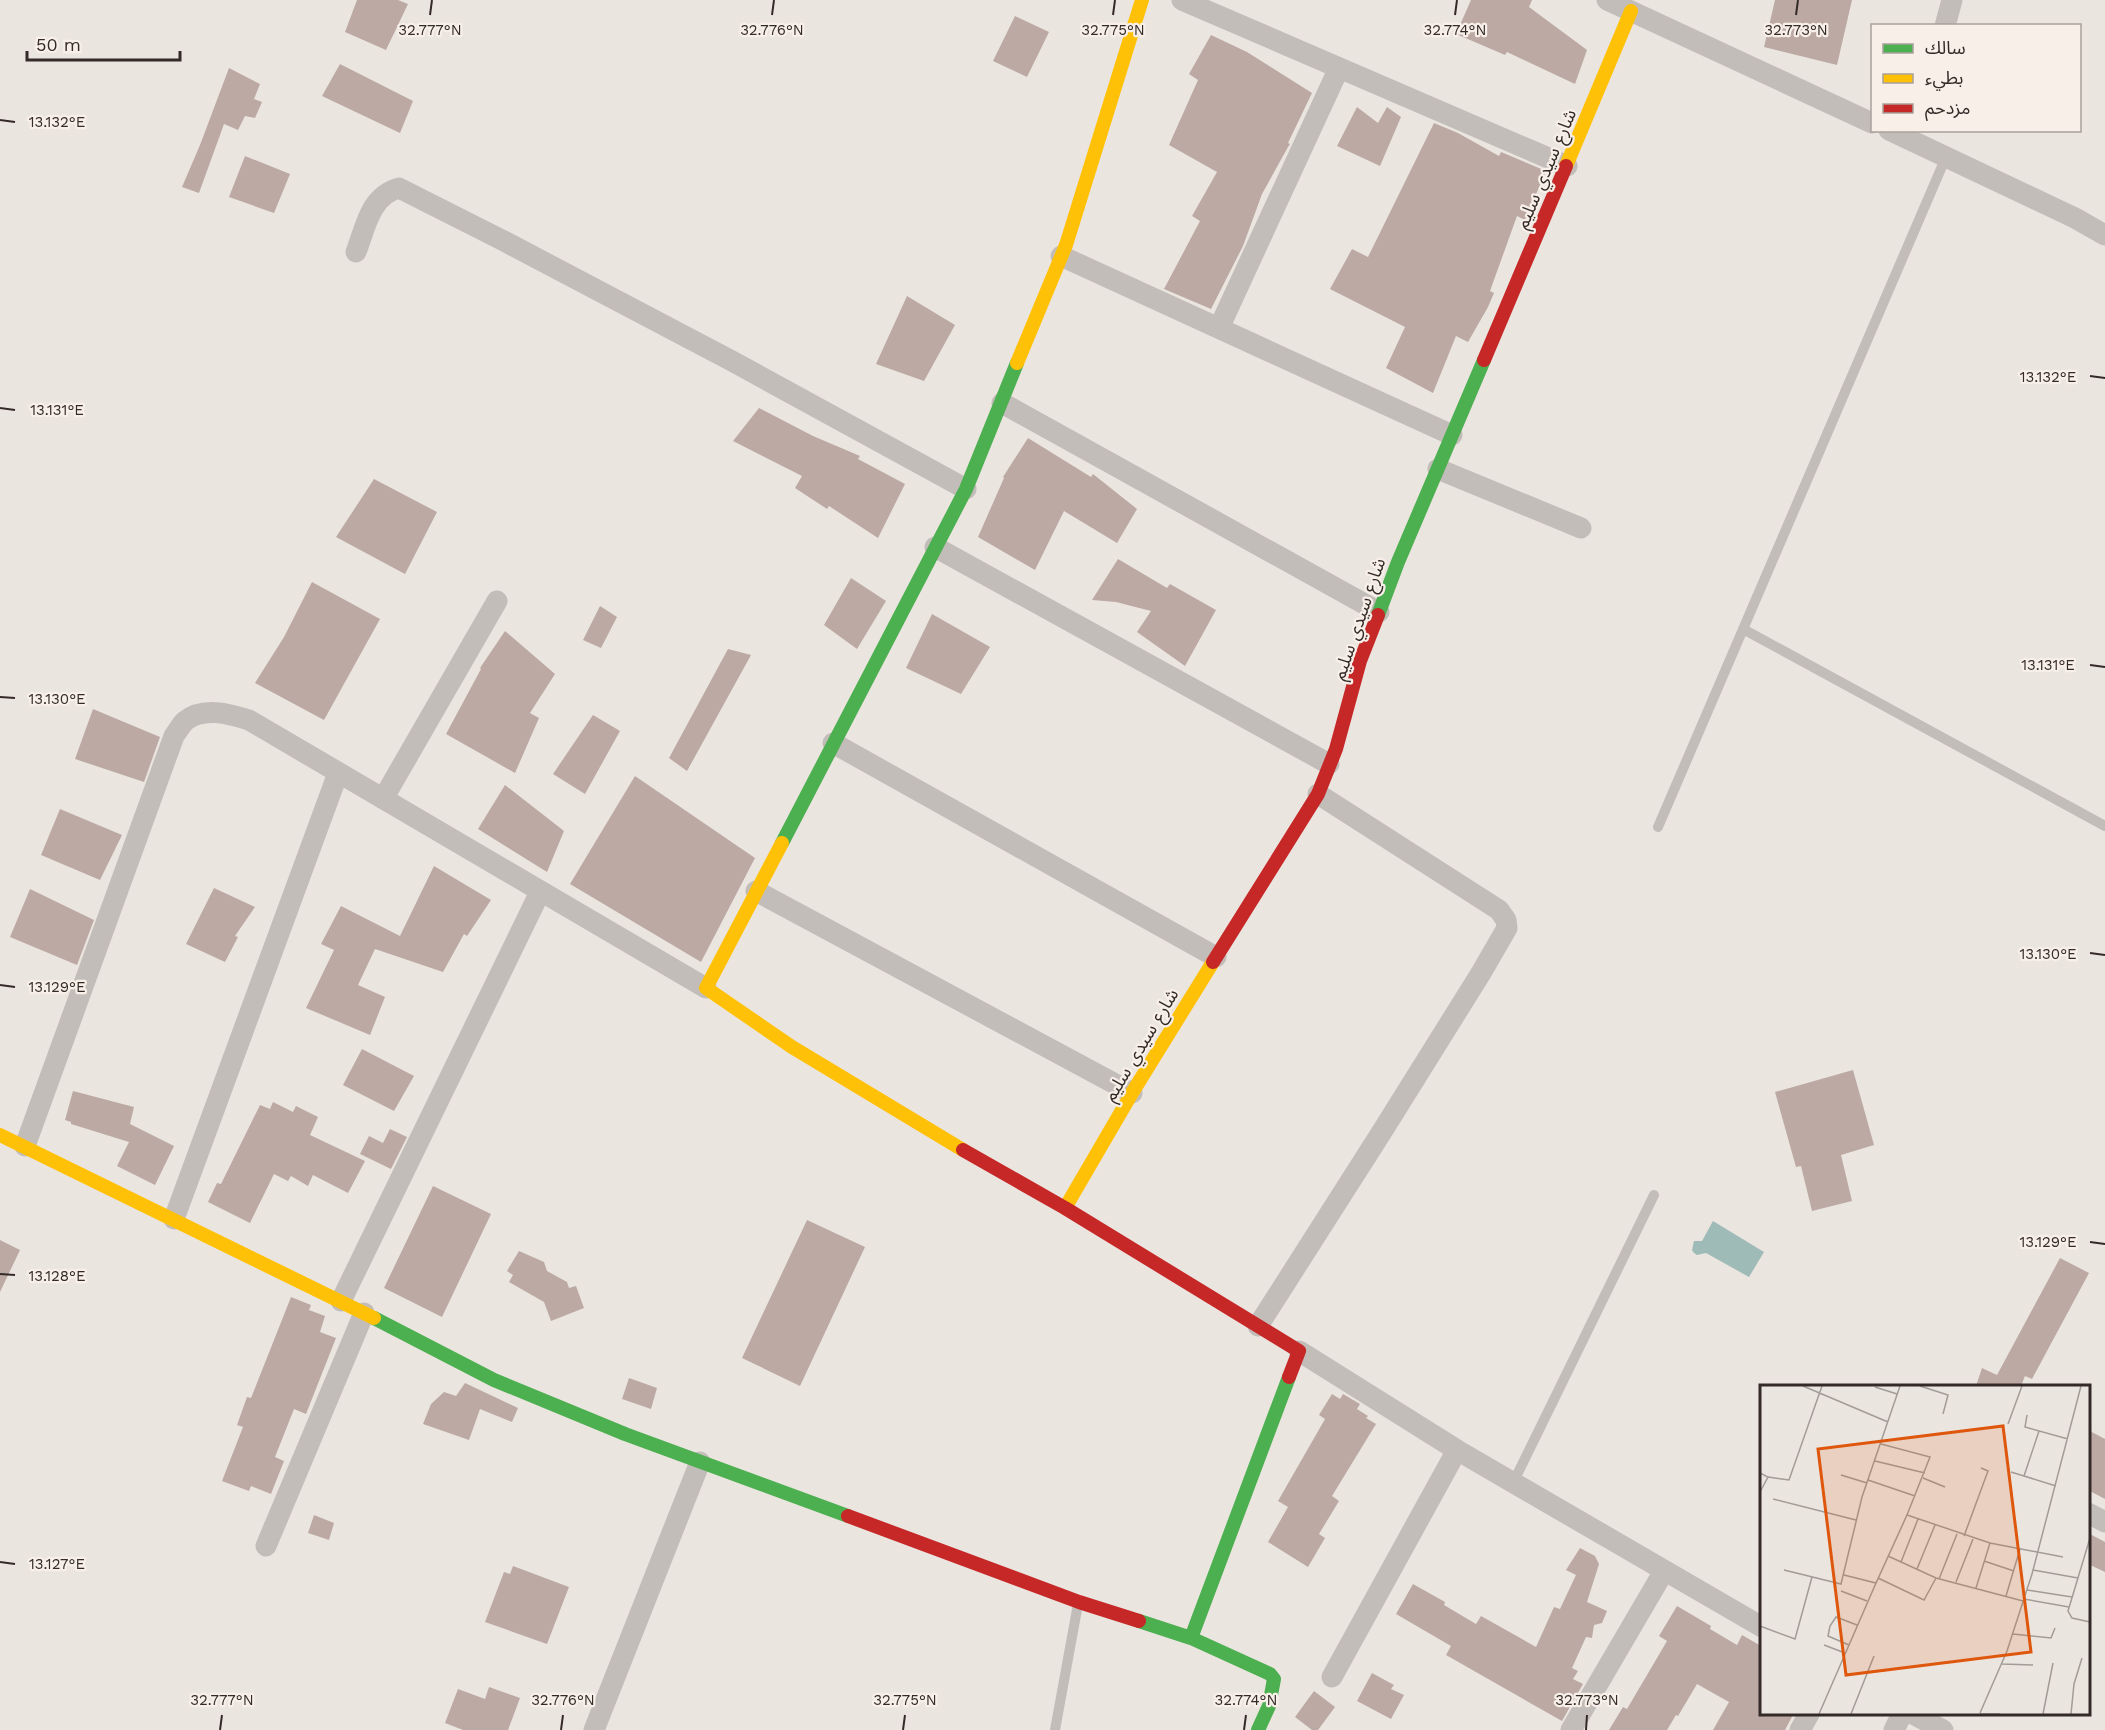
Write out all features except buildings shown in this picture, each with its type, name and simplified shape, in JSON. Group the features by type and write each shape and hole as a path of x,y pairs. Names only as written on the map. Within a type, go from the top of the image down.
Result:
{"street":[{"path":"706,988 966,489 1061,256 1142,0"},
{"path":"1182,0 1567,166"},
{"path":"1609,0 1871,123"},
{"path":"1946,24 1952,0"},
{"name":"شارع سيدي سليم","path":"1065,1208 1132,1094 1318,794 1349,707 1360,661 1379,612 1631,11"},
{"path":"1219,328 1339,68"},
{"path":"1898,132 1919,137 1946,157 2075,218 2105,236"},
{"path":"356,252 375,202 387,192 399,188 732,361 966,489"},
{"path":"1061,256 1452,435"},
{"path":"1002,403 1379,612"},
{"path":"1438,469 1581,528"},
{"path":"935,547 1329,764"},
{"path":"383,799 497,601"},
{"path":"25,1146 174,736 186,720 203,714 222,712 249,720 706,988 792,1047 940,1137 1065,1208 1457,1450 1760,1626"},
{"path":"833,743 1216,957"},
{"path":"174,1219 338,773"},
{"path":"1258,1326 1389,1121 1507,928 1506,920 1500,910 1318,794"},
{"path":"756,891 1132,1094"},
{"path":"341,1301 540,892"},
{"path":"0,1135 341,1301 494,1380 625,1434 1078,1602 1191,1638 1270,1674 1274,1679 1273,1688 1269,1706 1258,1730"},
{"path":"266,1546 364,1313"},
{"path":"1191,1638 1267,1442 1299,1351"},
{"path":"1332,1677 1457,1450"},
{"path":"594,1730 700,1462"},
{"path":"2090,1514 2105,1522"},
{"path":"1571,1730 1664,1571"},
{"path":"1800,1730 1808,1715"},
{"path":"1894,1730 1901,1715"},
{"path":"1917,1715 1943,1730"}],"lane":[{"path":"1658,827 1946,157"},
{"path":"1743,629 2105,826"},
{"path":"1513,1483 1654,1194"},
{"path":"1055,1730 1078,1602"}],"water":[{"path":"1713,1221 1764,1252 1749,1277 1706,1253 1697,1255 1692,1250 1694,1241 1702,1241"}],"traffic: fast":[{"path":"1378,615 1398,562 1484,360"},
{"path":"782,843 966,489 1017,363"},
{"path":"374,1318 494,1380 625,1434 848,1516"},
{"path":"1191,1638 1289,1377"},
{"path":"1139,1621 1191,1638 1270,1674 1274,1679 1269,1706 1258,1730"}],"traffic: slow":[{"path":"1017,363 1066,245 1142,0"},
{"path":"1566,166 1631,11"},
{"path":"782,843 706,988 792,1047 963,1150"},
{"path":"1065,1208 1132,1093 1213,962"},
{"path":"0,1135 374,1318"}],"traffic: jam":[{"path":"1484,360 1566,166"},
{"path":"1213,962 1318,794 1336,749 1360,661 1378,615"},
{"path":"963,1150 1065,1208 1299,1351 1289,1377"},
{"path":"848,1516 1079,1602 1139,1621"}]}
